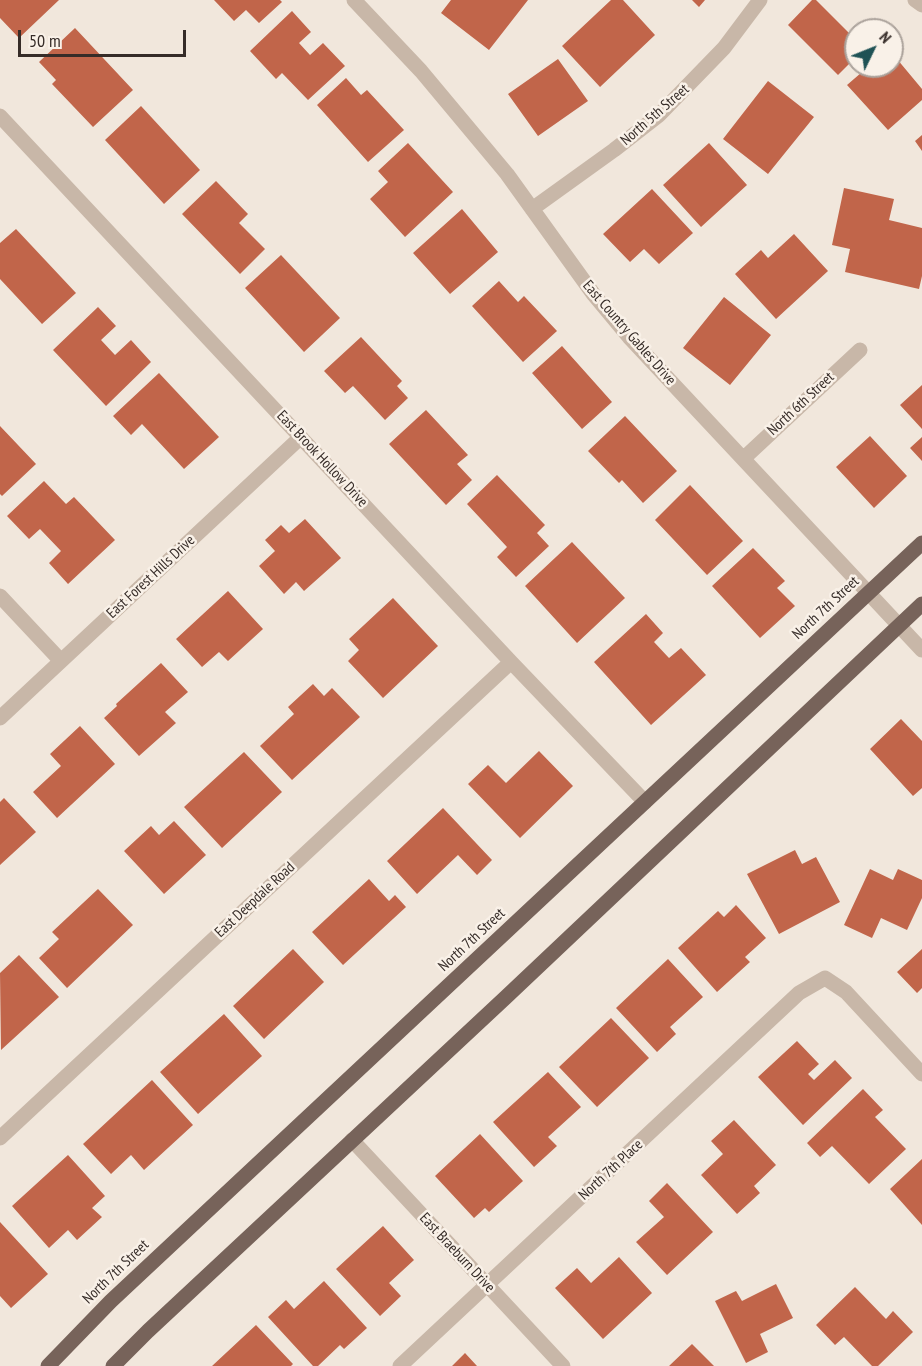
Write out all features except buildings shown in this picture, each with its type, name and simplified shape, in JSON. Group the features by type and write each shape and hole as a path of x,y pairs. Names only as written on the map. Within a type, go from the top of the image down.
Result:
{"main road":[{"name":"North 7th Street","path":"48,1366 119,1293 922,543"},
{"path":"113,1366 922,604"}],"street":[{"name":"East Country Gables Drive","path":"354,0 455,110 507,174 594,295 629,337 922,650"},
{"name":"North 5th Street","path":"532,209 659,115 724,48 760,0"},
{"path":"915,0 922,5"},
{"name":"East Brook Hollow Drive","path":"0,116 645,802"},
{"name":"North 6th Street","path":"743,459 860,350"},
{"name":"East Forest Hills Drive","path":"0,718 301,437"},
{"path":"0,596 61,661"},
{"name":"East Deepdale Road","path":"0,1138 512,662"},
{"name":"North 7th Place","path":"400,1366 799,993 825,978 846,992 922,1074"},
{"name":"East Braeburn Drive","path":"352,1140 563,1366"}]}
